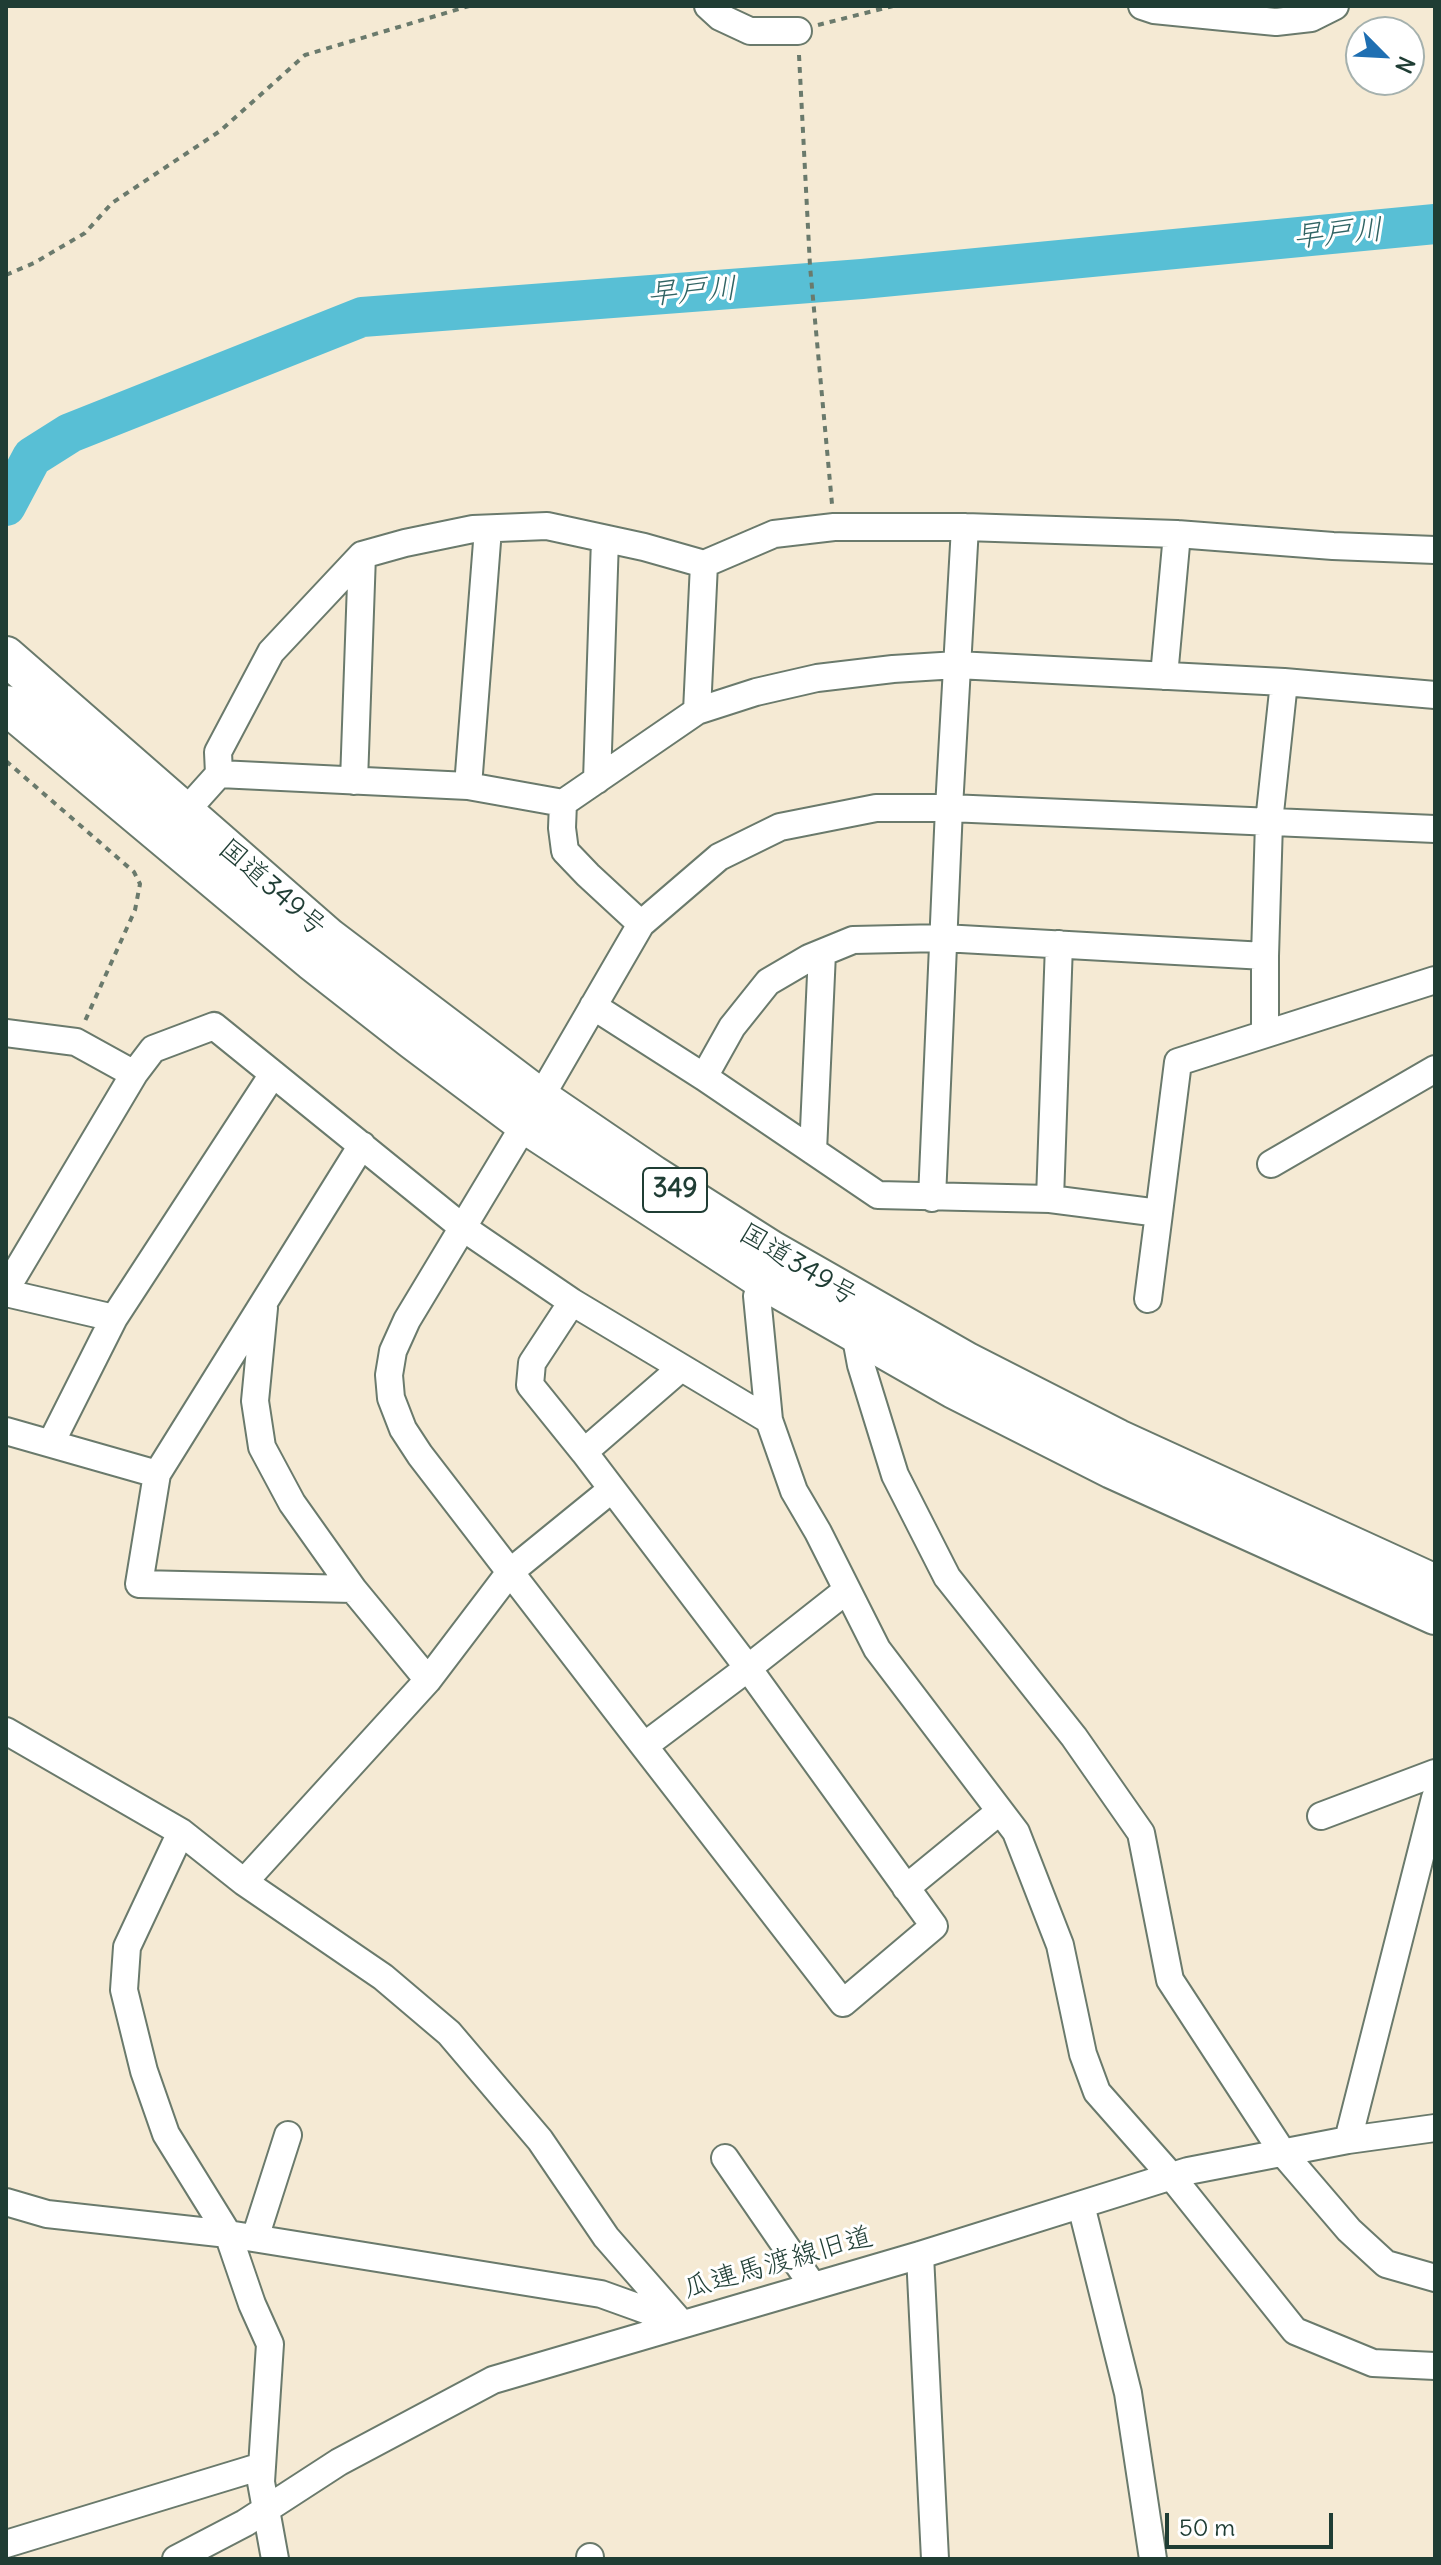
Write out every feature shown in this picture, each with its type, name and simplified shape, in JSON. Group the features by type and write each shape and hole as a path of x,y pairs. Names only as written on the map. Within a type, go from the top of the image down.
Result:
{"highway":[{"name":"国道349号","path":"6,656 532,1111 653,1175 771,1250 967,1362 1118,1439 1435,1584"},
{"name":"国道349号","path":"6,705 312,961 532,1111 763,1280 954,1389 1112,1469 1435,1615"}],"street":[{"path":"708,6 720,17 750,31 798,31"},
{"path":"1142,6 1154,10 1225,11 1276,22 1311,18 1335,6"},
{"path":"184,813 219,774 218,752 271,652 362,555 405,543 473,529 547,526 704,564 774,534 834,527 965,527 1177,534 1435,550"},
{"path":"932,1198 965,527"},
{"path":"468,786 488,529"},
{"path":"1164,676 1177,534"},
{"path":"597,780 605,539"},
{"path":"354,781 362,555"},
{"path":"697,711 704,564"},
{"path":"219,774 468,786 563,803 697,711 756,692 817,678 893,669 957,665 1284,682 1435,695"},
{"path":"1265,1034 1269,822 1284,682"},
{"path":"563,803 565,851 641,924"},
{"path":"572,1302 532,1363 530,1385 748,1668 934,1926 843,2003 403,1429 391,1398 389,1375 393,1351 407,1320 641,924 719,857 780,827 876,808 949,808 1435,829"},
{"path":"704,1077 732,1027 768,982 853,940 943,938 1265,956"},
{"path":"1050,1199 1059,944"},
{"path":"813,1151 822,953"},
{"path":"1148,1299 1178,1062 1435,980"},
{"path":"593,1006 878,1195 1050,1199 1159,1213"},
{"path":"114,1318 6,1291 134,1074 153,1049 214,1026 462,1227 572,1302 769,1420"},
{"path":"6,1033 76,1042 134,1074"},
{"path":"1271,1164 1435,1069"},
{"path":"51,1443 114,1318 273,1074"},
{"path":"353,1589 139,1584 157,1474 362,1145"},
{"path":"763,1280 757,1296 769,1420 794,1491 877,1649 1016,1832 1060,1945 1083,2054 1097,2092 1172,2177 1295,2331 1373,2363 1435,2366"},
{"path":"264,1302 255,1401 262,1447 292,1503 353,1589 428,1680"},
{"path":"855,1333 861,1365 895,1475 947,1577 1074,1737 1141,1833 1170,1980 1283,2153 1349,2230 1386,2264 1435,2278"},
{"path":"584,1452 681,1368"},
{"path":"210,1389 255,1401"},
{"path":"6,1439 6,1432 157,1474"},
{"path":"244,1882 428,1680 510,1572 612,1489"},
{"path":"644,1746 847,1590"},
{"path":"6,1731 181,1832 244,1882 383,1977 449,2033 540,2140 606,2237 682,2324"},
{"path":"1321,1816 1435,1773"},
{"path":"1348,2140 1435,1798"},
{"path":"906,1888 1000,1811"},
{"path":"181,1832 127,1947 124,1990 144,2071 166,2134 228,2234 252,2304 270,2344 262,2466 264,2511 275,2559"},
{"name":"瓜連馬渡線旧道","path":"176,2559 264,2511 339,2462 493,2380 920,2255 1172,2177 1348,2140 1435,2128"},
{"path":"255,2238 288,2135"},
{"path":"725,2158 813,2286"},
{"path":"6,2202 47,2214 228,2234 601,2294 682,2324"},
{"path":"1081,2205 1128,2393 1153,2559"},
{"path":"920,2255 935,2559"},
{"path":"6,2544 262,2466"}],"path":[{"path":"6,275 34,263 85,233 112,203 220,131 305,55 469,6"},
{"path":"834,527 810,266 798,31 893,6"},
{"path":"6,761 134,872 140,884 135,910 76,1042"}],"waterway":[{"name":"早戸川","path":"6,506 32,457 70,433 362,317 862,279 1435,224"}]}
